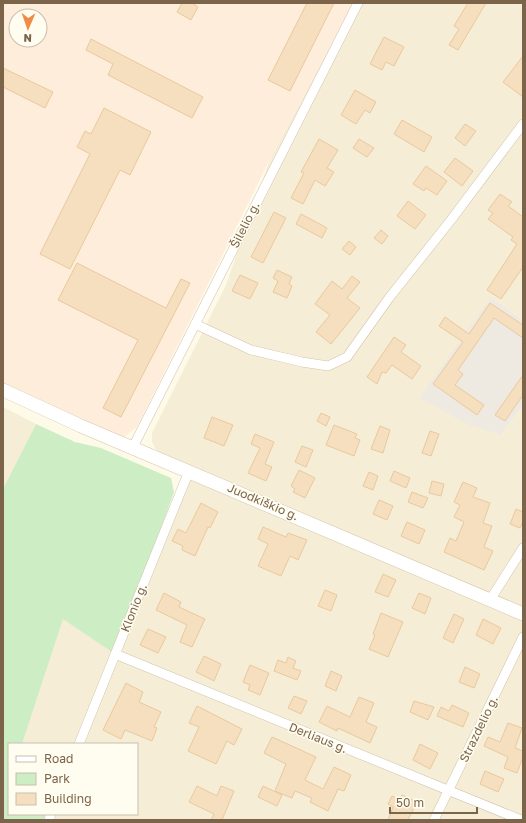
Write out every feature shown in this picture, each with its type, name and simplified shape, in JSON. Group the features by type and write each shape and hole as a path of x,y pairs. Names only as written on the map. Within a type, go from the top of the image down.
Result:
{"street":[{"name":"Šilelio g.","path":"133,447 358,3"},
{"path":"195,324 251,350 302,362 328,366 347,357 389,298 451,220 523,124"},
{"name":"Juodkiškio g.","path":"3,390 74,423 523,614"},
{"name":"Klonio g.","path":"79,743 189,471"},
{"path":"490,600 523,548"},
{"name":"Strazdelio g.","path":"434,820 523,638"},
{"name":"Derliaus g.","path":"115,654 448,792 521,820"}],"shaded area":[{"path":"3,3 353,3 270,159 137,427 123,438 3,384"},
{"path":"353,3 523,3 523,320 491,297 501,435 523,405 523,820 49,820 51,815 138,815 138,743 22,743 63,618 115,654 189,471 161,459 152,442 152,433 226,285 270,159"},
{"path":"491,297 523,320 523,405 501,435 469,425 419,398"},
{"path":"3,407 36,424 3,489"}],"green space":[{"path":"36,424 75,442 101,448 171,478 174,492 115,654 63,619 22,743 8,743 8,815 51,815 49,820 3,820 3,489"}],"building":[{"path":"182,3 192,3 198,7 191,20 177,12"},
{"path":"307,3 334,3 290,91 268,80"},
{"path":"468,3 486,3 458,50 449,45 459,29 454,26"},
{"path":"384,37 404,47 394,66 386,62 382,70 370,64"},
{"path":"91,39 203,97 192,118 108,75 113,64 86,50"},
{"path":"523,56 523,97 503,82"},
{"path":"3,68 53,92 45,108 3,87"},
{"path":"355,90 376,102 370,113 365,110 356,124 341,115"},
{"path":"104,108 151,132 130,175 120,170 70,269 40,254 90,154 77,147 85,131 91,134"},
{"path":"402,120 432,137 424,152 394,134"},
{"path":"465,124 476,131 465,146 455,138"},
{"path":"319,139 338,150 327,168 334,172 325,186 315,180 303,204 291,198 304,173 301,172"},
{"path":"359,139 374,148 367,157 353,148"},
{"path":"455,158 473,171 462,186 444,172"},
{"path":"426,166 447,181 437,195 426,188 424,191 413,184"},
{"path":"500,194 512,202 508,206 523,217 523,267 501,299 487,290 517,244 511,240 513,237 488,219 493,213 488,210"},
{"path":"408,201 426,215 415,229 397,216"},
{"path":"274,212 286,218 263,263 251,257"},
{"path":"301,214 327,228 322,238 296,224"},
{"path":"381,230 388,236 382,244 374,238"},
{"path":"349,241 356,247 350,255 342,249"},
{"path":"77,263 166,308 181,279 190,283 121,417 103,408 138,340 58,300"},
{"path":"277,270 292,277 289,284 292,286 287,298 273,292 278,281 273,278"},
{"path":"240,275 258,283 250,299 232,291"},
{"path":"352,276 360,282 347,298 360,308 331,344 316,332 330,315 315,304 332,281 342,289"},
{"path":"490,303 523,325 523,338 494,318 458,370 463,374 455,385 484,405 477,415 433,384 463,342 439,326 445,317 469,334"},
{"path":"394,337 406,345 401,352 421,366 412,379 392,365 386,373 382,372 377,384 367,377"},
{"path":"523,375 523,395 505,421 495,415"},
{"path":"321,413 330,417 326,426 317,421"},
{"path":"212,417 233,425 224,446 204,438"},
{"path":"334,425 357,434 355,438 360,440 354,456 326,445"},
{"path":"380,426 390,430 383,453 371,449"},
{"path":"430,431 439,434 431,456 422,453"},
{"path":"255,434 274,442 265,464 272,467 266,481 248,473 260,448 251,444"},
{"path":"302,446 313,450 306,467 295,462"},
{"path":"299,470 315,478 305,498 293,492 295,489 291,486"},
{"path":"394,471 410,478 406,488 390,481"},
{"path":"369,472 378,476 373,490 363,486"},
{"path":"432,481 444,484 441,496 429,493"},
{"path":"463,482 477,488 473,497 490,503 483,523 492,526 484,547 493,551 484,570 444,552 450,538 456,541 464,522 454,517 460,505 454,502"},
{"path":"412,492 428,498 423,508 408,502"},
{"path":"379,500 393,506 387,520 373,514"},
{"path":"201,503 218,512 210,528 208,527 195,556 182,550 183,546 172,541 178,529 186,533"},
{"path":"516,509 523,512 523,522 520,528 510,524"},
{"path":"407,522 425,530 419,544 401,536"},
{"path":"263,527 286,537 288,533 307,540 298,560 290,556 281,576 258,566 268,544 258,539"},
{"path":"383,574 396,580 388,597 375,592"},
{"path":"325,590 337,595 331,611 318,606"},
{"path":"164,593 181,602 179,607 205,619 192,647 180,642 187,625 156,610"},
{"path":"419,593 431,598 425,614 412,608"},
{"path":"381,613 403,622 388,657 369,649 375,635 373,634"},
{"path":"454,614 464,619 453,643 443,638"},
{"path":"483,619 501,628 493,644 476,635"},
{"path":"148,629 166,637 158,653 140,645"},
{"path":"204,656 221,664 214,681 196,672"},
{"path":"288,657 296,661 293,668 301,671 297,680 274,671 278,660 286,663"},
{"path":"250,665 269,673 260,695 248,690 250,685 243,682"},
{"path":"465,667 480,674 474,688 459,682"},
{"path":"331,671 342,676 336,691 325,686"},
{"path":"126,683 143,692 139,702 161,712 154,727 157,728 152,741 125,730 121,739 103,730"},
{"path":"294,696 307,701 301,714 288,708"},
{"path":"359,697 374,703 366,722 377,727 370,743 338,728 337,731 319,722 327,706 350,717"},
{"path":"414,701 434,707 428,720 410,712"},
{"path":"452,705 469,713 463,727 437,716 441,707 449,711"},
{"path":"197,706 242,729 234,745 227,741 216,764 188,751 199,727 189,723"},
{"path":"508,723 522,728 515,748 523,751 523,757 517,773 504,768 508,757 484,746 488,737 500,742"},
{"path":"272,737 316,757 305,780 323,789 334,767 351,775 344,791 338,789 328,811 310,802 312,798 295,791 292,798 275,791 286,764 264,753"},
{"path":"420,744 438,753 430,769 413,760"},
{"path":"485,771 504,779 498,792 480,784"},
{"path":"197,786 217,796 221,786 234,791 222,820 211,820 214,814 189,802"},
{"path":"263,786 282,795 277,806 258,797"},
{"path":"402,795 417,802 408,820 388,820 393,807 388,804 392,796 399,799"}]}
